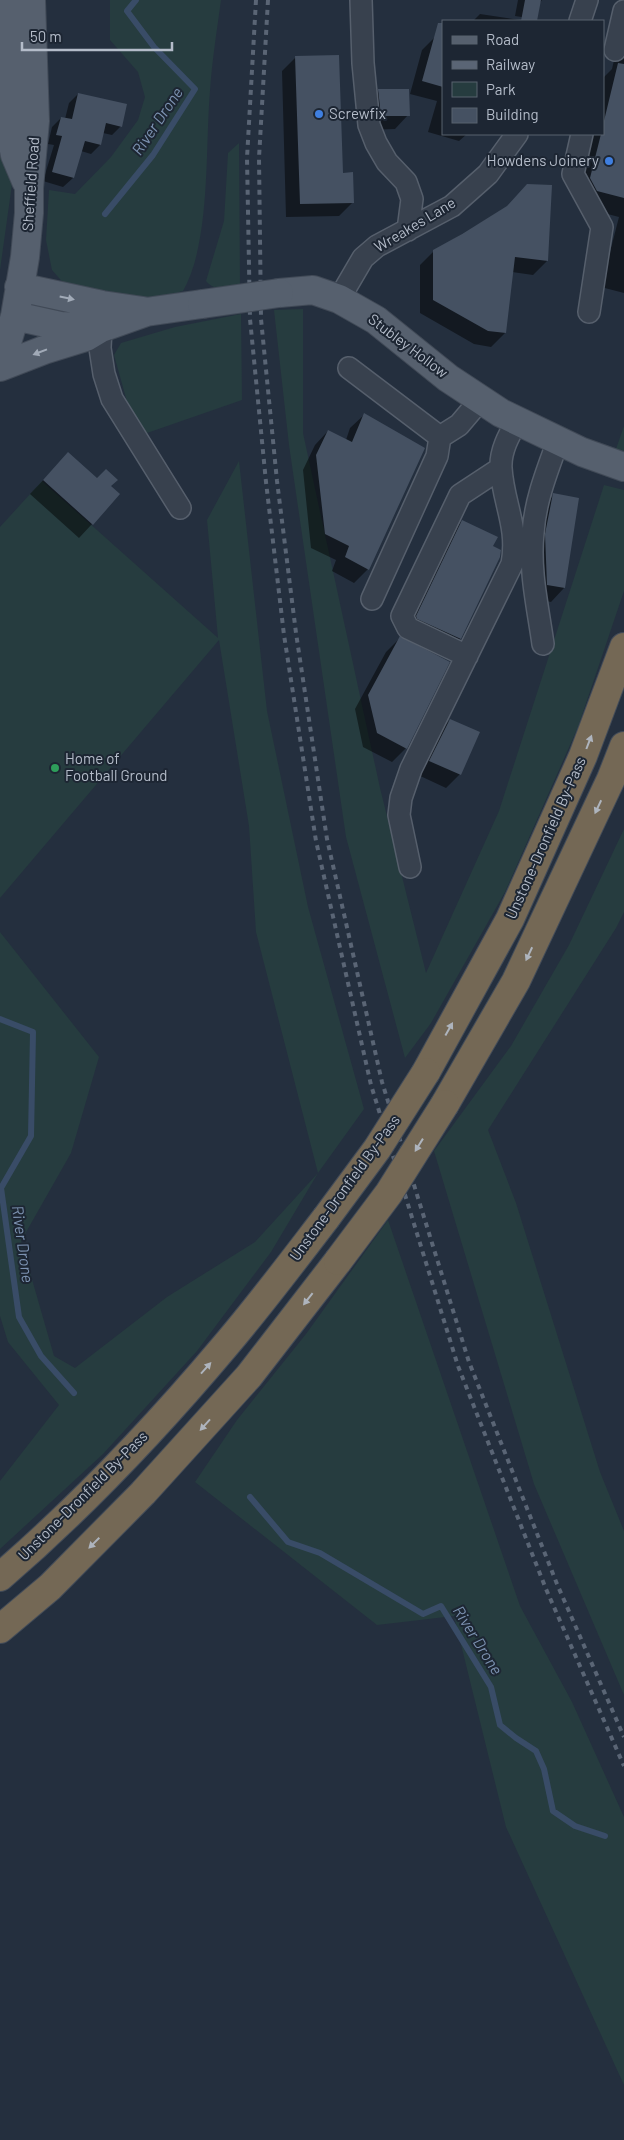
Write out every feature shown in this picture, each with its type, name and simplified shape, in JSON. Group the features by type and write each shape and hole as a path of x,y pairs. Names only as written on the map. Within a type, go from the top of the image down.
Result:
{"highway":[{"name":"Unstone-Dronfield By-Pass","path":"0,1577 40,1543 125,1458 226,1346 377,1149 426,1072 510,919 583,756 624,647"},
{"path":"0,1629 50,1587 143,1493 249,1376 389,1193 445,1104 516,981 611,779 624,746"}],"main road":[{"path":"4,0 11,136 15,155 29,188"},
{"name":"Sheffield Road","path":"0,367 15,316 26,246 35,121 31,0"},
{"name":"Stubley Hollow","path":"19,287 102,305 146,312"},
{"name":"Stubley Hollow","path":"0,367 86,337 101,328 146,312 313,290 339,300 376,320 448,378 517,421 582,452 624,467"},
{"name":"Stubley Hollow","path":"15,316 60,326 101,328"}],"street":[{"path":"361,0 362,63 369,125 387,162 406,182 412,199 408,230"},
{"path":"580,20 586,0"},
{"path":"615,50 624,10"},
{"name":"Wreakes Lane","path":"339,300 363,258 377,246 452,206 488,174 516,135"},
{"path":"582,135 573,174 602,227 590,312"},
{"path":"101,328 100,348 104,374 112,399 180,508"},
{"path":"349,368 440,437"},
{"path":"372,598 437,456 440,437 459,425 481,400"},
{"path":"410,867 399,815 411,769 512,564 515,546 501,468 503,453 509,435 517,421"},
{"path":"543,644 533,574 533,533 541,486 558,441"},
{"path":"466,656 408,628 402,616 460,495 501,468"}],"green space":[{"path":"110,0 221,0 211,80 203,221 192,271 183,291 164,297 115,299 66,286 52,270 46,240 49,190 75,194 111,157 138,120 145,97 138,72 110,40"},
{"path":"0,85 13,177 0,270"},
{"path":"239,143 240,286 217,288 206,281 224,221 228,153"},
{"path":"303,309 303,433 380,788 426,973 499,811 604,485 624,490 624,591 578,727 505,892 431,1023 405,1058 346,837 289,445 274,310"},
{"path":"241,314 242,400 147,433 133,423 114,355 121,343 175,327"},
{"path":"624,426 624,451 616,449"},
{"name":"Home of Football Ground","path":"239,461 267,711 308,907 364,1109 318,1173 256,932 249,826 219,640 0,898 0,527 42,481 218,638 207,520"},
{"path":"624,829 624,912 616,928 488,1130 516,1203 600,1472 624,1531 624,1695 534,1484 434,1151 511,1046 569,945"},
{"path":"0,932 99,1057 71,1153 21,1241 54,1356 75,1368 167,1297 255,1242 318,1173 271,1252 197,1351 103,1454 0,1549 0,1481 59,1405 8,1342 0,1316"},
{"path":"388,1220 520,1606 572,1702 624,1817 624,2085 506,1827 454,1616 377,1625 195,1482 237,1420 306,1334"}],"building":[{"path":"525,0 541,0 537,20 521,20"},
{"path":"438,23 442,23 442,87 422,81"},
{"name":"Screwfix","path":"339,55 343,173 353,172 354,203 300,204 295,56"},
{"name":"Howdens Joinery","path":"618,63 624,64 624,198 597,191 590,178 601,135 604,135 604,121"},
{"path":"378,89 409,89 410,116 381,116"},
{"path":"78,93 127,104 122,127 106,123 101,145 85,141 74,178 52,172 62,136 56,135 61,117 72,119"},
{"path":"527,184 552,185 548,261 515,257 506,333 488,331 433,300 433,250 507,206"},
{"path":"364,413 425,448 369,570 345,557 349,546 325,534 316,455 328,430 352,442"},
{"path":"68,452 97,478 106,469 118,480 111,486 120,494 93,525 43,480"},
{"path":"553,493 579,498 565,588 547,585 545,534"},
{"path":"462,520 498,537 493,546 501,550 500,557 461,639 417,619 416,616"},
{"path":"400,636 450,662 407,749 377,733 368,695"},
{"path":"450,719 480,732 461,775 429,761"}],"waterway":[{"name":"River Drone","path":"105,214 153,155 195,89 154,47 127,11 136,0"},
{"name":"River Drone","path":"0,1019 33,1032 31,1136 1,1188 19,1317 41,1356 74,1393"},
{"name":"River Drone","path":"250,1497 288,1542 320,1553 423,1614 441,1606 491,1687 500,1725 536,1751 544,1769 553,1811 575,1826 605,1836"}],"railway":[{"path":"256,0 247,158 250,319 266,482 284,635 316,841 371,1085 458,1366 546,1589 624,1766"},
{"path":"268,0 259,158 261,319 277,481 296,633 327,839 382,1082 469,1362 557,1584 624,1737"}],"place":[{"name":"Screwfix","path":"319,114"},
{"name":"Howdens Joinery","path":"609,161"},
{"name":"Home of Football Ground","path":"55,768"}]}
